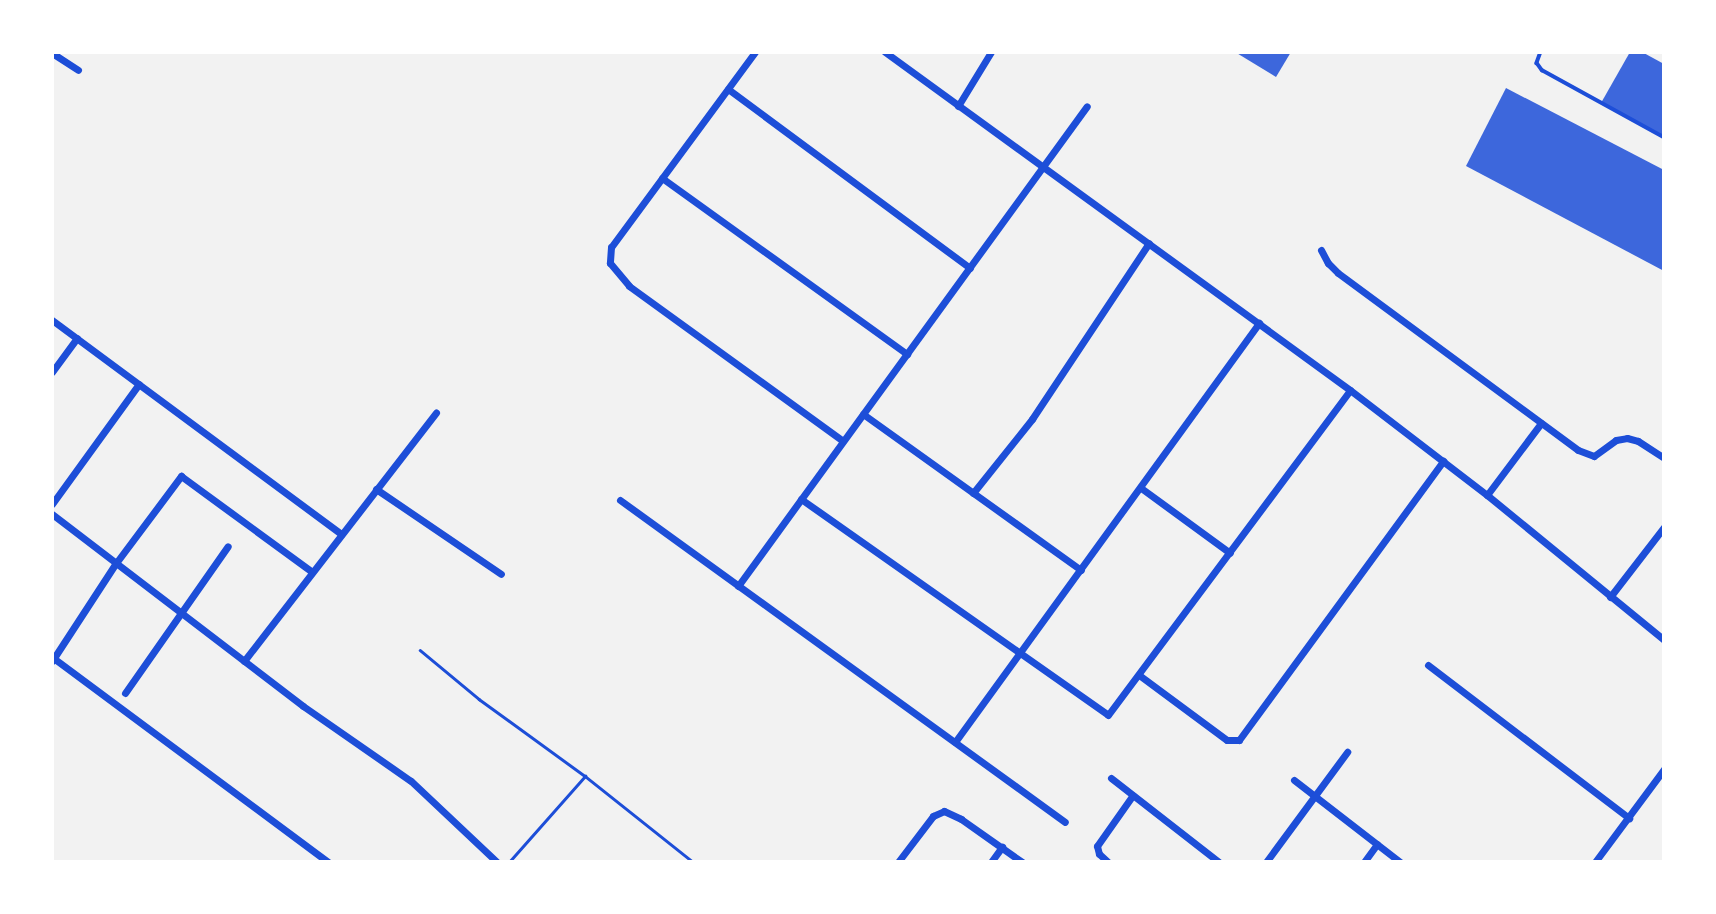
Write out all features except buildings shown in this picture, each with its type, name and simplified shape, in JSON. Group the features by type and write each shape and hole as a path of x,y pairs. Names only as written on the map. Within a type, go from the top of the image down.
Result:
{"street":[{"path":"755,52 609,251 613,270 629,286 843,441"},
{"path":"885,52 1350,390 1487,495 1664,640"},
{"path":"958,106 991,52"},
{"path":"52,53 78,70"},
{"path":"728,89 970,268"},
{"path":"738,586 1087,106"},
{"path":"662,178 907,354"},
{"path":"973,493 1032,419 1149,243"},
{"path":"1321,250 1338,273 1589,456 1594,456 1616,440 1627,438 1638,441 1664,458"},
{"path":"52,320 341,534"},
{"path":"955,742 1259,323"},
{"path":"52,372 77,338"},
{"path":"52,505 139,384"},
{"path":"800,499 1105,715 1113,711 1350,390"},
{"path":"244,661 436,413"},
{"path":"863,414 1081,570"},
{"path":"1487,495 1541,423"},
{"path":"1139,676 1223,737 1232,742 1239,740 1443,461"},
{"path":"312,572 181,476 116,563 53,659 328,862"},
{"path":"1140,488 1230,553"},
{"path":"376,489 501,574"},
{"path":"620,500 1065,822"},
{"path":"52,514 244,661 421,789 497,862"},
{"path":"1610,597 1664,527"},
{"path":"125,693 228,546"},
{"path":"1428,665 1629,818"},
{"path":"1266,862 1347,752"},
{"path":"1595,862 1664,769"},
{"path":"1111,778 1219,862"},
{"path":"1294,780 1400,862"},
{"path":"1108,862 1098,854 1097,846 1133,795"},
{"path":"898,862 933,816 944,811 961,818 1022,862"},
{"path":"1364,862 1377,844"},
{"path":"991,862 1002,847"}],"lane":[{"path":"1541,52 1537,63 1542,70 1664,137"}],"path":[{"path":"420,650 479,699 585,776 692,862"},
{"path":"509,862 585,776"}]}
